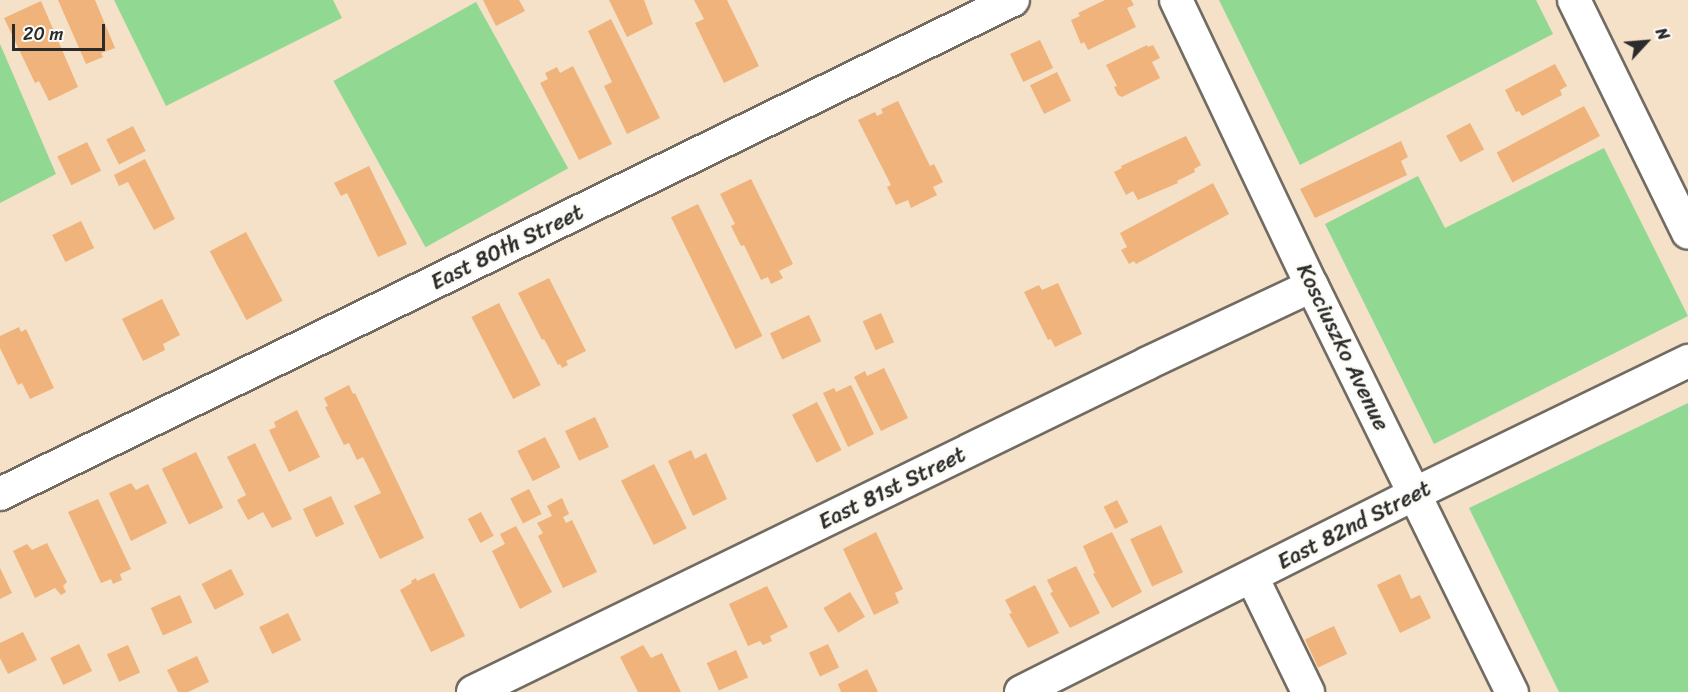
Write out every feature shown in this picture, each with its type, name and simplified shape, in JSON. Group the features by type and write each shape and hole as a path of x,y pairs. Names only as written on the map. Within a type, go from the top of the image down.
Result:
{"street":[{"name":"East 80th Street","path":"0,494 1013,0"},
{"name":"Kosciuszko Avenue","path":"1176,0 1312,286 1512,692"},
{"path":"1574,0 1688,233"},
{"name":"East 81st Street","path":"473,692 1137,368 1312,286"},
{"name":"East 82nd Street","path":"1021,692 1414,494 1688,361"},
{"path":"1252,577 1308,692"}],"green space":[{"path":"114,0 333,0 342,18 166,106"},
{"path":"1219,0 1536,0 1553,34 1300,165"},
{"path":"476,2 568,168 426,247 333,81"},
{"path":"0,44 56,174 0,203"},
{"path":"1604,148 1688,316 1434,444 1325,224 1418,176 1445,228"},
{"path":"1688,403 1688,692 1559,692 1469,508"}],"building":[{"path":"58,0 95,0 115,48 101,53 103,57 86,64"},
{"path":"483,0 519,0 525,11 496,26"},
{"path":"609,0 644,0 653,24 627,37"},
{"path":"694,0 727,0 759,66 724,83 695,23 704,19"},
{"path":"1105,0 1131,0 1134,5 1127,8 1136,27 1088,50 1084,42 1081,44 1071,20 1080,16 1078,13"},
{"path":"41,1 78,87 49,101 39,81 35,83 4,18"},
{"path":"611,19 660,118 627,134 604,86 612,82 588,31"},
{"path":"1040,40 1053,68 1023,82 1010,54"},
{"path":"1147,45 1148,47 1153,45 1160,58 1152,62 1160,78 1122,97 1118,95 1114,87 1117,86 1106,65"},
{"path":"1555,64 1567,86 1560,90 1562,95 1522,116 1519,111 1516,112 1505,90"},
{"path":"573,66 612,144 579,160 540,83 548,79 545,73 557,67 560,73"},
{"path":"1057,72 1071,101 1044,114 1030,85"},
{"path":"898,101 930,166 934,164 943,182 933,187 937,195 911,208 908,200 896,205 887,187 891,185 858,120 875,112 877,116 883,113 881,109"},
{"path":"1584,106 1600,136 1513,182 1497,152"},
{"path":"1470,123 1484,149 1460,162 1446,136"},
{"path":"133,126 146,151 119,165 106,140"},
{"path":"1186,136 1201,165 1194,169 1195,172 1177,181 1178,183 1138,200 1133,191 1126,195 1114,172 1122,168 1121,166"},
{"path":"1401,141 1408,157 1401,161 1407,175 1315,218 1300,189"},
{"path":"87,142 101,171 71,185 57,156"},
{"path":"145,159 175,219 154,230 128,182 119,186 114,175"},
{"path":"369,166 407,244 378,257 347,193 341,196 334,183"},
{"path":"751,179 793,264 779,271 783,278 771,284 768,277 761,280 744,245 741,246 731,226 735,224 720,194"},
{"path":"1213,183 1229,214 1136,264 1134,261 1129,264 1121,250 1127,247 1120,233"},
{"path":"698,204 762,336 735,349 671,217"},
{"path":"81,221 94,248 65,262 52,235"},
{"path":"246,232 283,301 246,320 210,251"},
{"path":"549,278 586,351 566,361 568,365 562,368 560,364 558,365 544,339 542,340 518,293"},
{"path":"1058,283 1082,334 1055,347 1051,339 1048,340 1024,292 1039,285 1042,290"},
{"path":"162,299 180,335 163,344 165,350 143,361 122,319"},
{"path":"499,303 541,385 513,399 471,317"},
{"path":"881,313 894,342 876,350 863,321"},
{"path":"809,315 821,341 782,359 770,333"},
{"path":"19,327 21,332 26,329 54,388 30,399 22,383 18,385 0,348 0,336"},
{"path":"884,368 908,418 881,431 854,377 865,371 867,376"},
{"path":"349,385 353,394 355,393 424,538 380,559 354,506 381,493 363,457 357,460 349,443 344,445 325,407 328,406 324,398"},
{"path":"851,385 874,434 848,447 823,393 834,388 836,392"},
{"path":"817,402 842,450 817,463 792,415"},
{"path":"297,410 320,457 289,472 269,430 276,427 274,422"},
{"path":"595,417 609,447 579,461 565,431"},
{"path":"545,437 560,467 533,481 517,451"},
{"path":"255,443 292,519 272,528 263,512 248,520 237,500 246,495 227,457"},
{"path":"691,450 695,459 706,453 727,499 693,516 668,461"},
{"path":"196,452 223,508 189,524 162,469"},
{"path":"654,464 687,528 654,545 621,481"},
{"path":"131,483 136,490 148,484 167,523 131,541 109,493"},
{"path":"529,489 542,514 523,523 510,499"},
{"path":"331,496 344,524 316,537 303,509"},
{"path":"562,498 569,514 563,517 566,523 572,520 597,572 563,588 538,536 543,533 537,523 552,516 547,506"},
{"path":"98,499 131,569 120,574 122,580 113,584 111,579 101,583 68,512"},
{"path":"1117,500 1128,522 1115,529 1104,507"},
{"path":"481,512 494,536 480,543 468,519"},
{"path":"1161,525 1183,572 1152,586 1130,539"},
{"path":"516,526 552,592 520,609 492,551 505,544 500,534"},
{"path":"876,532 903,589 895,593 899,603 874,615 843,549"},
{"path":"1112,532 1142,592 1112,608 1093,574 1095,573 1083,546"},
{"path":"47,543 67,582 63,586 66,592 61,595 55,588 35,598 13,551 27,544 32,550"},
{"path":"1076,566 1100,613 1070,628 1050,593 1053,592 1047,580"},
{"path":"0,568 12,593 0,599"},
{"path":"231,569 244,595 215,610 202,584"},
{"path":"434,573 465,636 431,652 400,590 416,578 417,581"},
{"path":"1400,574 1411,599 1420,595 1431,618 1400,633 1377,585"},
{"path":"1035,585 1059,633 1028,648 1009,614 1012,613 1005,600"},
{"path":"767,586 788,627 770,636 772,641 763,645 760,641 748,646 729,604"},
{"path":"850,592 865,617 838,633 823,608"},
{"path":"180,595 192,622 163,635 151,608"},
{"path":"288,613 301,640 272,654 259,627"},
{"path":"1334,626 1347,654 1318,668 1305,640"},
{"path":"23,632 37,660 8,674 0,658 0,643"},
{"path":"79,644 92,671 63,685 50,658"},
{"path":"828,644 839,668 820,676 809,653"},
{"path":"128,645 140,672 119,682 107,654"},
{"path":"643,645 651,658 662,653 681,692 638,692 620,657"},
{"path":"736,650 748,677 719,690 707,663"},
{"path":"197,656 209,682 188,692 178,692 167,670"},
{"path":"867,669 878,692 841,692 838,684"}]}
